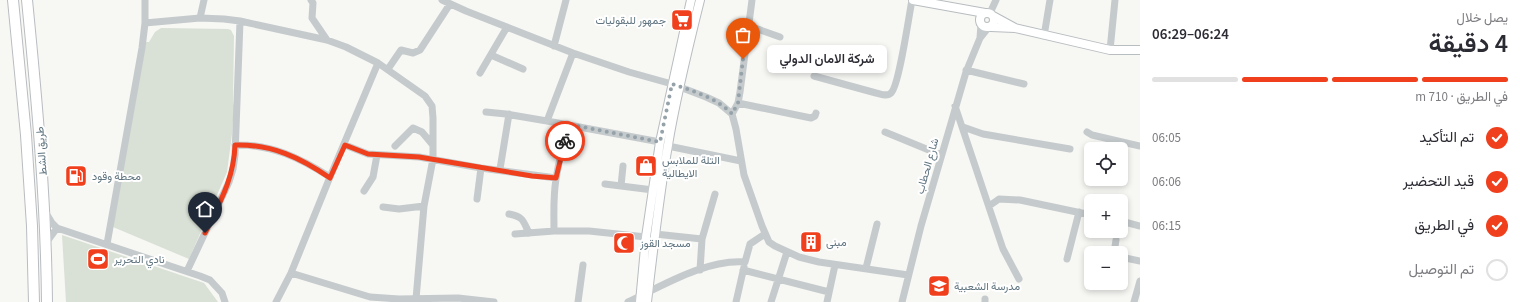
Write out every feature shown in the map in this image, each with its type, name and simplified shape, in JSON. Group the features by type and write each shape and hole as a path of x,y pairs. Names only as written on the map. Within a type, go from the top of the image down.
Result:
{"highway":[{"name":"طريق الشط","path":"13,0 26,135 32,226 34,302"},
{"name":"طريق الشط","path":"27,0 40,128 45,210 48,302"}],"main road":[{"path":"647,302 649,291 653,190 676,85 691,0"},
{"path":"676,85 700,0"},
{"path":"913,0 989,14 1015,28"},
{"path":"963,10 985,25 1015,28 1044,36 1110,50 1140,50"},
{"path":"985,25 981,16 989,14"},
{"path":"985,25 995,22 989,14"},
{"path":"640,298 664,144"}],"street":[{"path":"107,244 145,23 145,0"},
{"path":"200,18 204,0"},
{"path":"311,0 313,3 312,18 327,40"},
{"path":"554,46 566,0"},
{"path":"732,114 738,103 752,0"},
{"path":"814,76 884,95 891,93 894,90 899,73 913,0"},
{"path":"989,14 996,0"},
{"path":"1044,36 1050,0"},
{"path":"1110,50 1115,0"},
{"path":"388,69 401,50 413,53 420,50 446,1 507,28 573,53 629,72 676,85 713,100 732,114 744,175 769,242 786,252 799,257 835,265 866,268 908,275"},
{"path":"145,23 200,18 240,21 327,40 346,47 378,63 425,96 429,101 433,118 433,160 424,206 416,299"},
{"path":"187,272 229,182 233,169 240,21"},
{"name":"شارع الحطاب","path":"902,302 908,275 955,106 966,70 985,25"},
{"path":"748,26 780,37"},
{"path":"480,73 507,28"},
{"path":"547,121 573,53"},
{"path":"490,55 524,69"},
{"path":"276,302 291,273 378,63"},
{"path":"966,70 1024,84"},
{"path":"738,103 811,118 815,116 816,113"},
{"path":"955,106 1003,249 1019,279"},
{"path":"486,112 509,114 567,124 741,161"},
{"path":"500,169 509,114"},
{"path":"554,231 553,206 556,178 565,141 567,124"},
{"path":"963,127 983,134 1070,149"},
{"path":"395,146 413,128 422,132 432,144"},
{"path":"885,132 941,155"},
{"path":"1087,132 1092,135 1140,146"},
{"path":"235,145 262,146 309,164 330,178"},
{"path":"345,145 368,154 419,157 481,168 500,169 532,176 556,178"},
{"path":"364,191 373,177 377,155"},
{"path":"621,186 622,166"},
{"path":"477,199 481,168"},
{"path":"605,184 653,190"},
{"path":"700,270 702,239 715,194"},
{"path":"989,206 999,199 1020,200 1084,213"},
{"path":"382,207 399,209 424,206"},
{"path":"45,210 47,217 57,228 210,280 222,293 225,302"},
{"path":"1067,259 1079,212"},
{"path":"509,214 518,216 524,221 529,233"},
{"path":"1128,223 1140,226"},
{"path":"866,268 877,224"},
{"path":"46,243 57,228"},
{"path":"515,234 554,231 702,239"},
{"path":"736,302 750,244 765,234"},
{"path":"1115,246 1116,240"},
{"path":"771,302 786,252"},
{"path":"1128,258 1140,261"},
{"path":"628,302 640,298 649,291 700,270 713,266 745,262"},
{"path":"578,302 583,265"},
{"path":"827,302 835,265"},
{"path":"743,270 777,280 829,292"},
{"path":"291,273 344,288 364,299 458,298 494,302"},
{"path":"1136,300 1140,281"}],"shaded area":[{"path":"161,28 228,29 231,30 234,36 234,106 227,172 189,259 113,227 146,42 149,42 155,32"},
{"name":"نادي التحرير","path":"62,235 204,283 218,302 66,302"}],"way so far":[{"path":"565,141 567,124 660,142 672,84 713,100 732,114 738,103 743,59"}],"place":[{"name":"جمهور للبقوليات","path":"682,20"},
{"name":"شركة الامان الدولي","path":"743,59"},
{"name":"التلة للملابس الايطالية","path":"646,166"},
{"name":"محطة وقود","path":"76,176"},
{"name":"مبنى","path":"811,242"},
{"name":"مسجد القوز","path":"624,243"},
{"name":"نادي التحرير","path":"98,259"},
{"name":"مدرسة الشعبية","path":"939,286"}],"route":[{"path":"205,233 229,182 233,169 235,145 262,146 289,155 309,164 330,178 345,145 368,154 419,157 481,168 500,169 532,176 556,178 565,141"}]}
